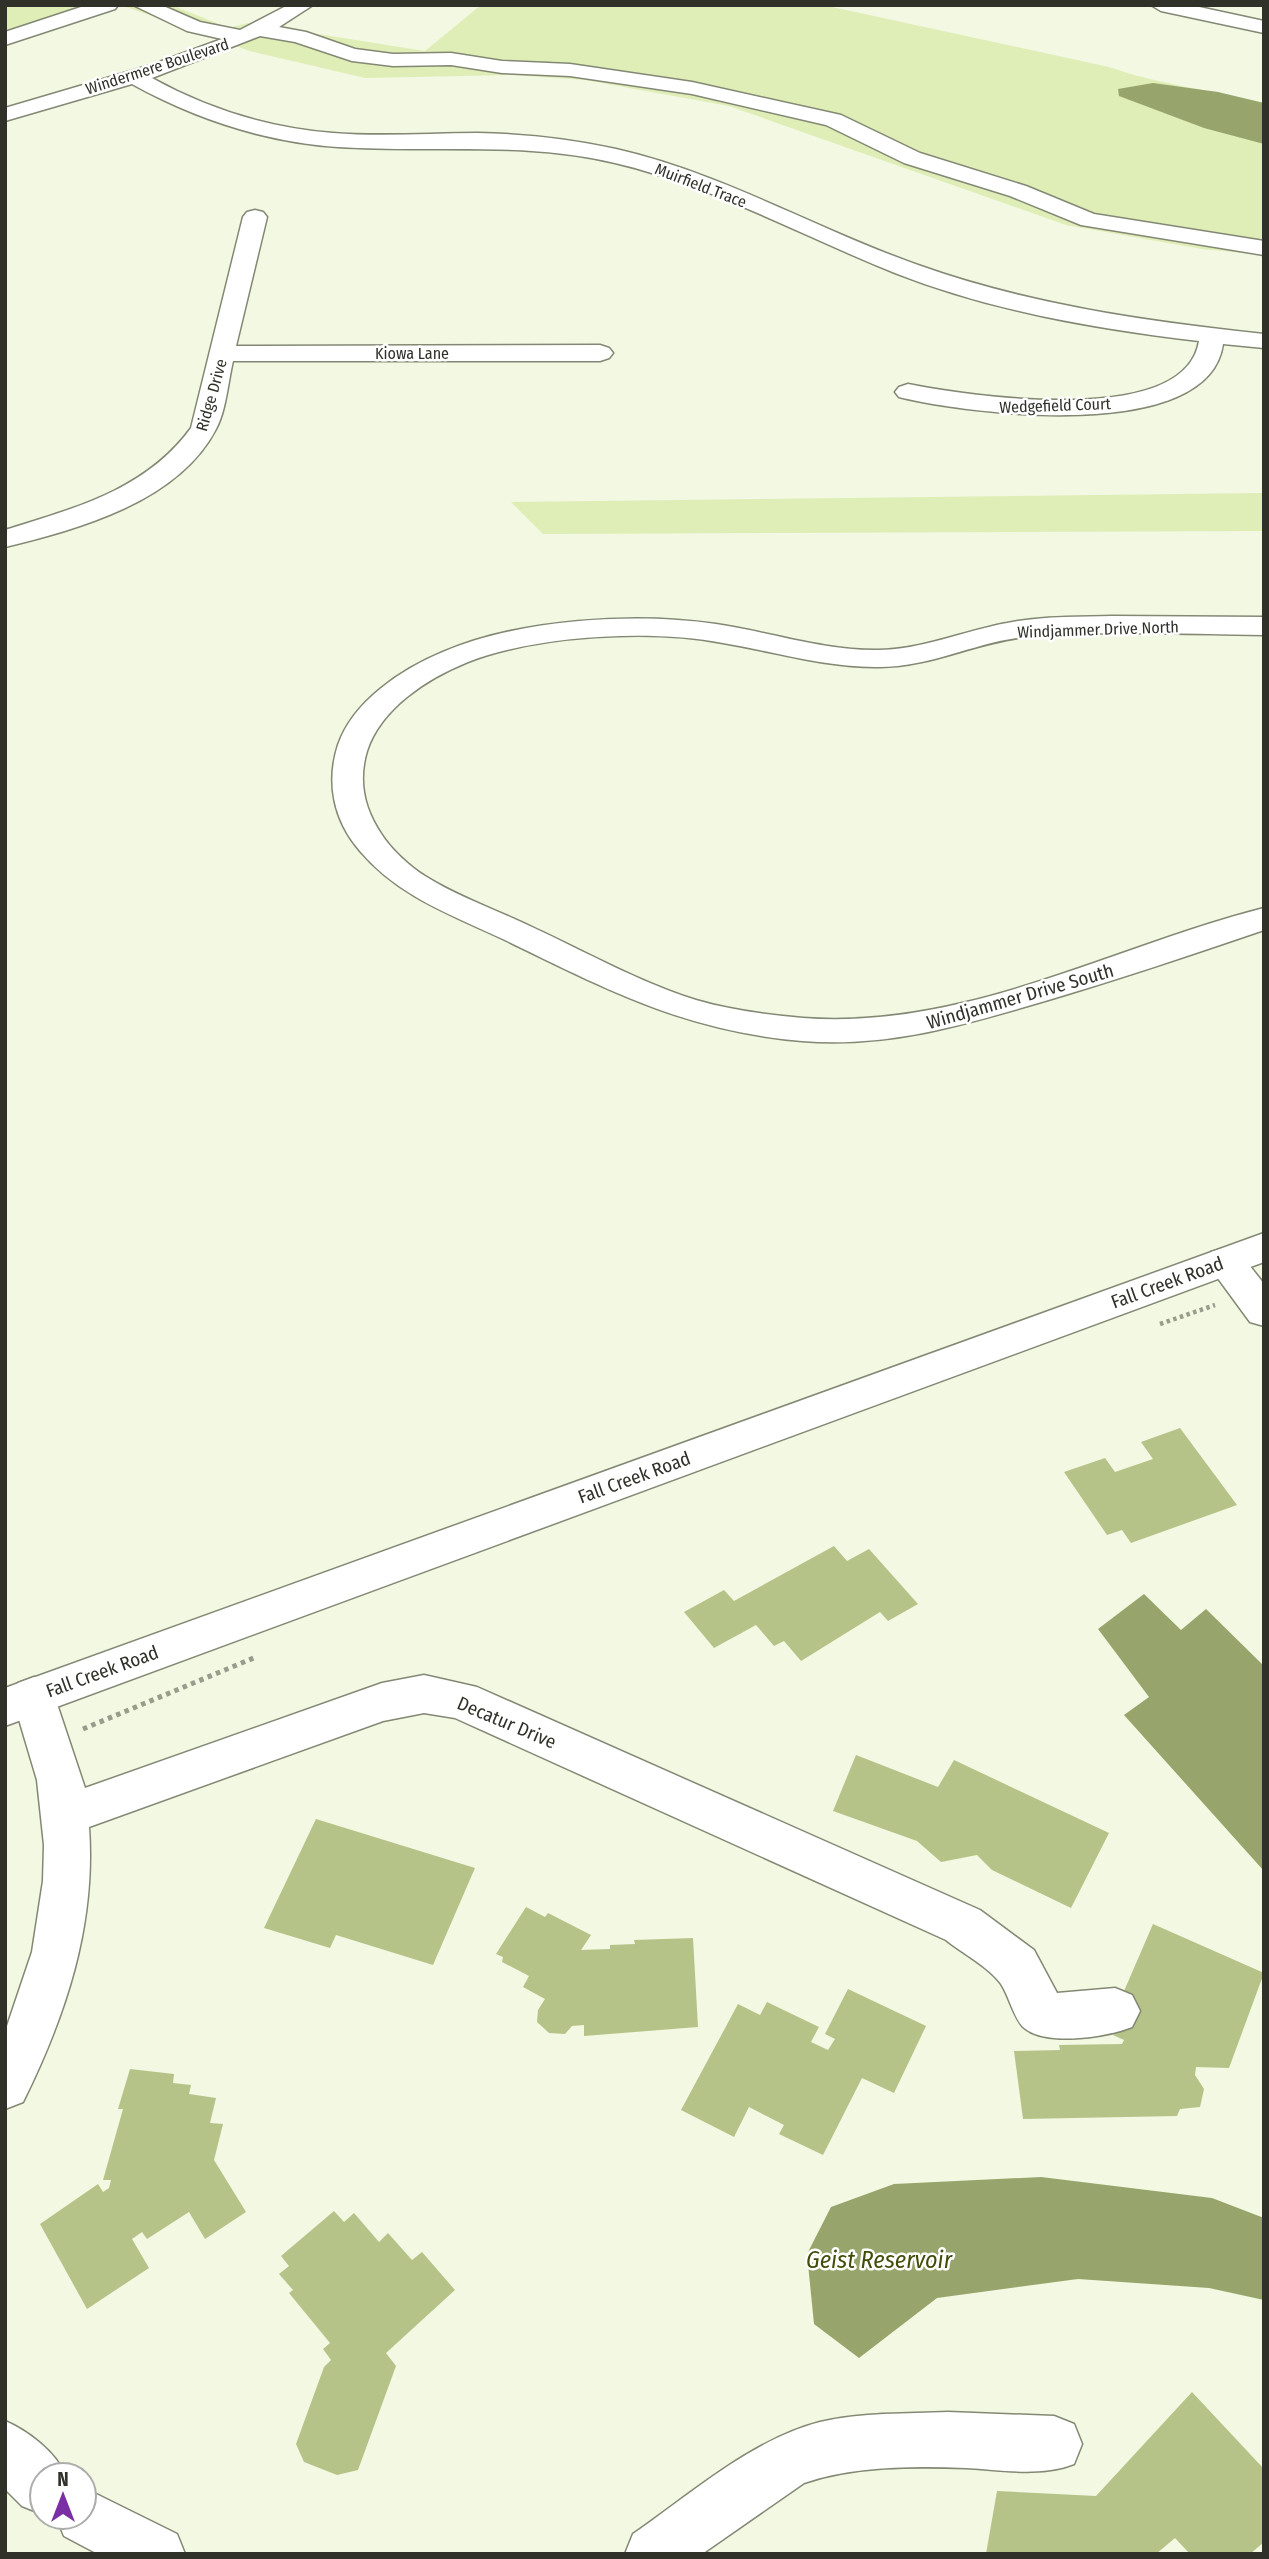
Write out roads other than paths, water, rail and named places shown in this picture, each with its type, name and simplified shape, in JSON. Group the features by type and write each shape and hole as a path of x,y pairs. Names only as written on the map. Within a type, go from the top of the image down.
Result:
{"street":[{"path":"5,39 108,5"},
{"path":"143,5 194,27 251,34 299,36 352,55 393,60 451,59 502,67 570,70 692,88 833,120 912,158 1018,191 1089,220 1264,248"},
{"name":"Windermere Boulevard","path":"5,115 132,76 251,34 303,5"},
{"path":"1161,5 1264,27"},
{"name":"Muirfield Trace","path":"132,76 207,114 279,132 351,140 527,143 624,158 721,191 906,270 951,285 1066,314 1264,341"},
{"name":"Ridge Drive","path":"5,539 103,506 166,472 196,443 205,428 255,217"},
{"name":"Wedgefield Court","path":"908,392 987,406 1100,406 1141,399 1173,388 1197,373 1207,360 1212,336"},
{"name":"Kiowa Lane","path":"223,354 600,353"},
{"name":"Windjammer Drive North","path":"384,863 369,846 346,804 344,773 353,740 376,709 405,683 454,658 500,642 545,634 685,630 734,635 821,655 899,658 1018,630 1264,626"},
{"name":"Windjammer Drive South","path":"384,863 439,899 639,991 689,1010 738,1021 802,1029 887,1028 946,1019 1119,968 1264,918"},
{"name":"Fall Creek Road","path":"20,1701 1264,1247"},
{"path":"1225,1262 1264,1312"},
{"name":"Decatur Drive","path":"65,1815 382,1702 424,1694 461,1700 963,1926 1017,1966 1040,2010 1051,2016 1115,2011"},
{"path":"5,2085 31,2038 58,1947 65,1895 65,1815 58,1775 20,1701"},
{"path":"653,2554 789,2460 820,2449 855,2443 948,2440 1054,2444"},
{"path":"5,2449 28,2472"},
{"path":"98,2523 157,2554"}],"water":[{"path":"1153,83 1218,92 1264,103 1264,144 1204,128 1119,96 1118,89"},
{"path":"1144,1594 1181,1630 1206,1609 1264,1666 1264,1871 1124,1715 1149,1697 1098,1629"},
{"name":"Geist Reservoir","path":"1041,2177 1212,2198 1264,2218 1264,2300 1209,2288 1078,2279 937,2298 859,2358 814,2324 807,2254 831,2207 894,2184"}]}
